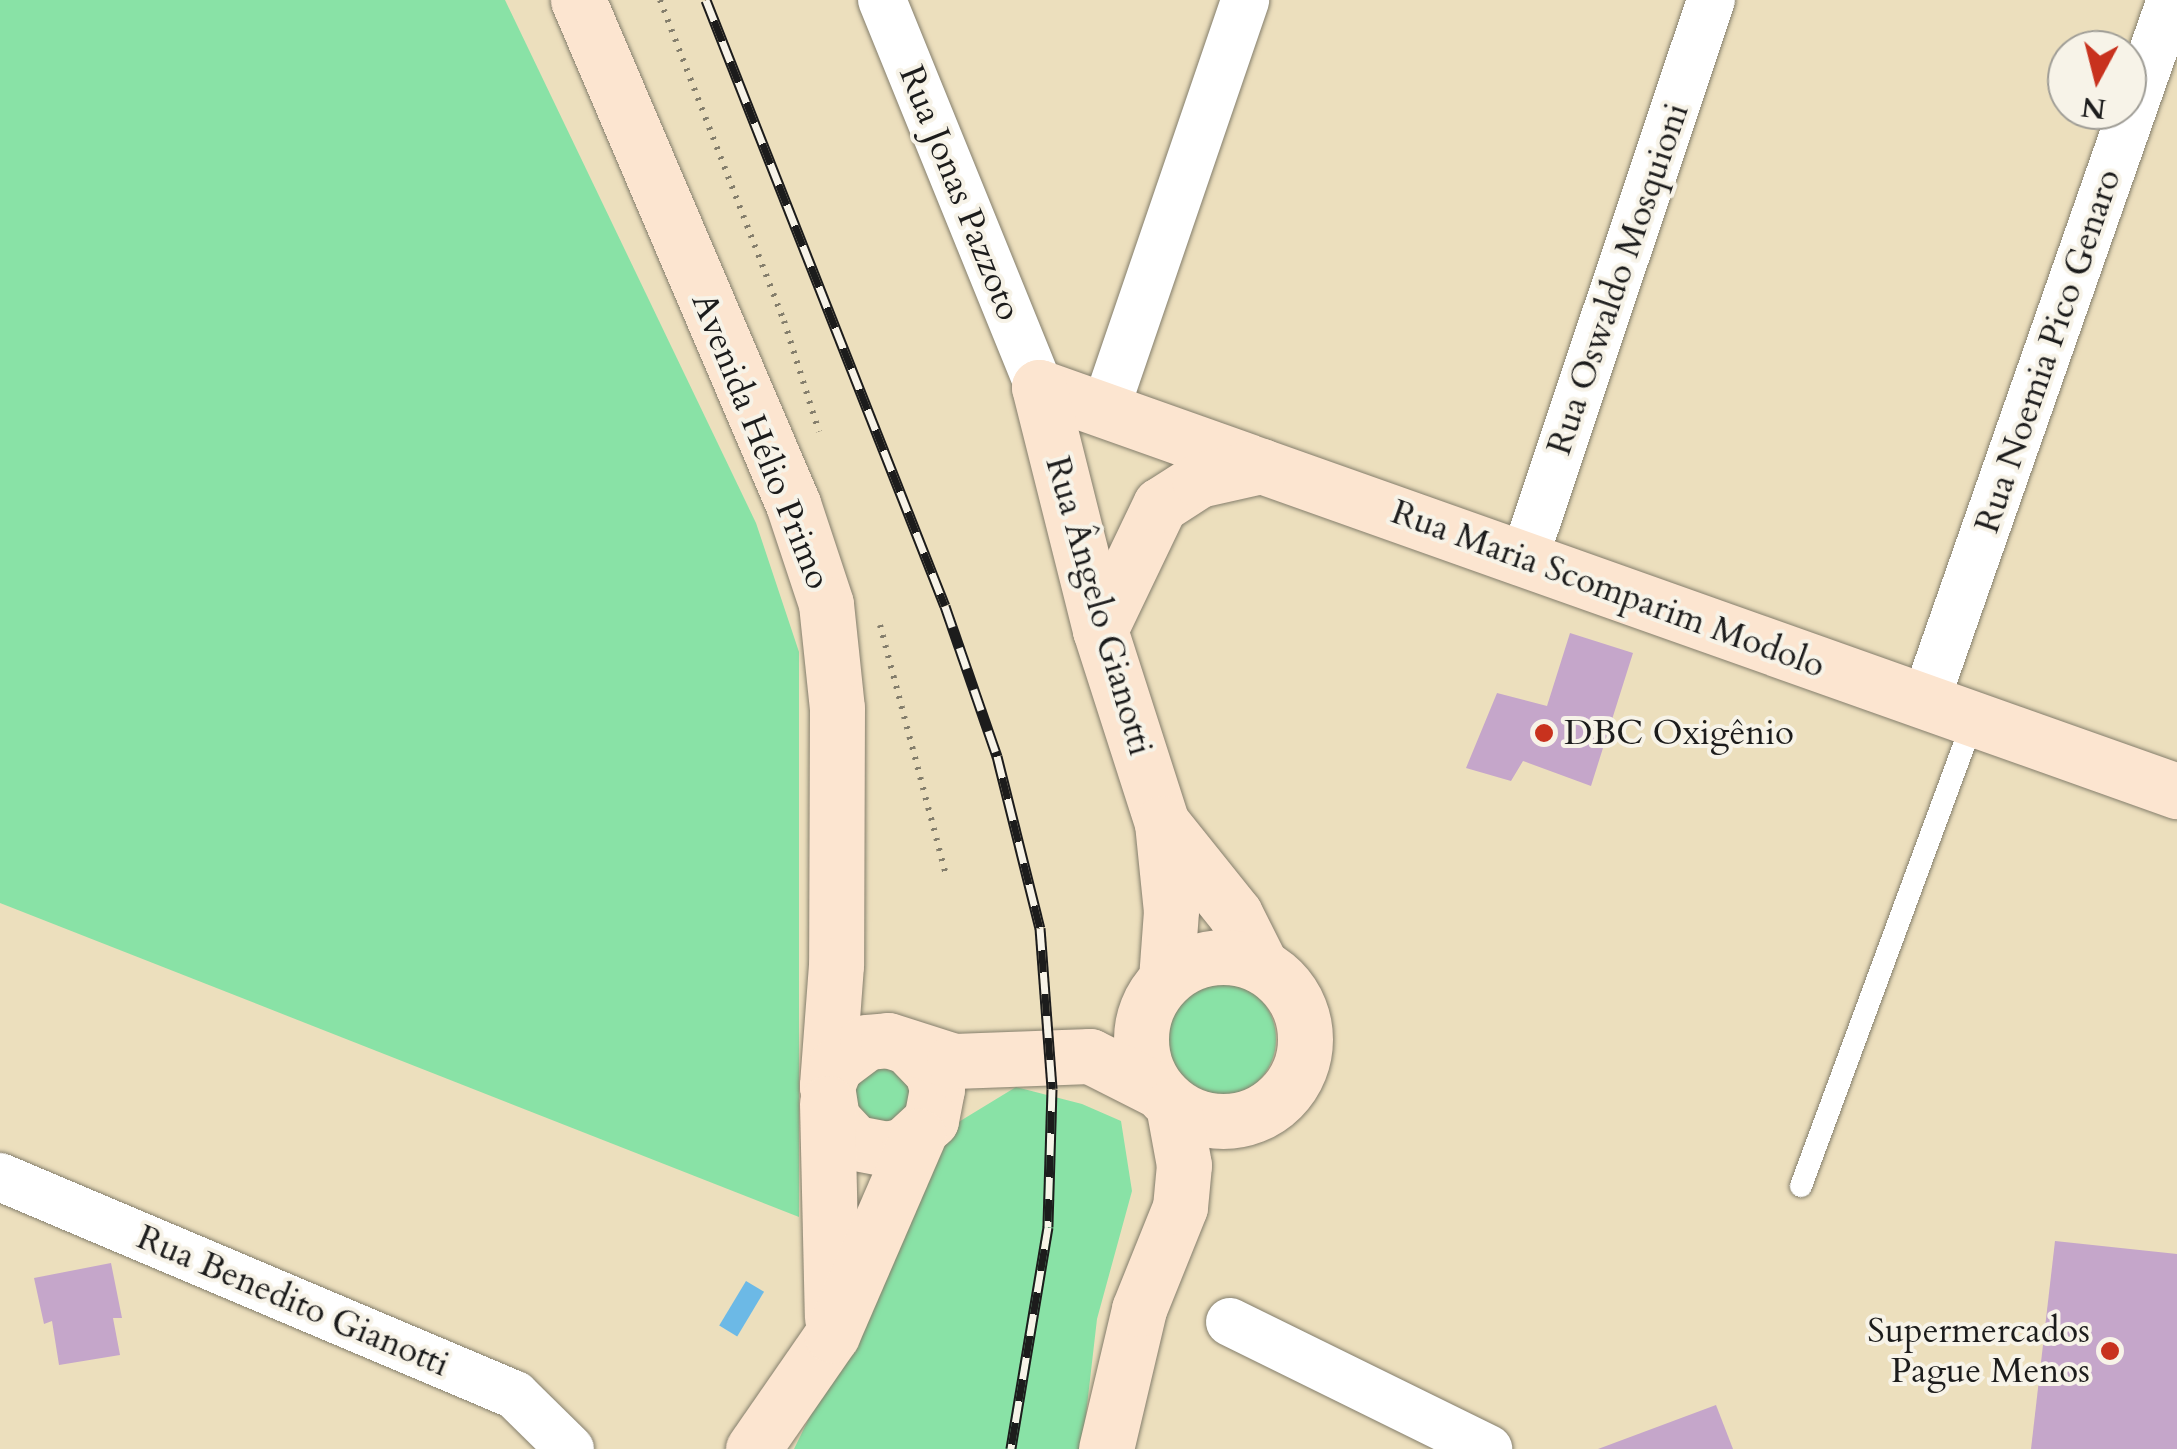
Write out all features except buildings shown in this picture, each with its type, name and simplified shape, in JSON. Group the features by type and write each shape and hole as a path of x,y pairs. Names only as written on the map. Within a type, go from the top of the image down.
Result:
{"street":[{"name":"Avenida Hélio Primo","path":"578,0 793,504 826,604 837,708 836,966 827,1094 832,1335"},
{"name":"Rua Jonas Pazzoto","path":"882,0 1039,386"},
{"path":"1105,410 1245,0"},
{"name":"Rua Oswaldo Mosquioni","path":"1524,559 1712,0"},
{"name":"Rua Noemia Pico Genaro","path":"1950,710 2171,0"},
{"name":"Rua Maria Scomparim Modolo","path":"1039,386 2177,790"},
{"name":"Rua Ângelo Gianotti","path":"1039,386 1100,630 1162,824 1171,911 1159,989"},
{"path":"1100,630 1142,531 1160,505 1199,480 1261,466"},
{"name":"Rua Ângelo Gianotti","path":"1162,824 1235,914 1261,966"},
{"path":"1090,1056 1159,989 1206,959 1261,966 1292,995 1304,1048 1298,1074 1180,1207"},
{"path":"753,1449 832,1335 925,1128 937,1089 932,1072 898,1044 836,966"},
{"path":"1106,1449 1139,1309 1180,1207 1184,1165 1166,1098 1140,1046 1159,989"},
{"path":"993,1061 925,1128 887,1150 855,1143 827,1094 849,1051 898,1044 954,1061 1090,1056 1215,1121 1260,1113"},
{"name":"Rua Benedito Gianotti","path":"4,1181 515,1395 570,1449"},
{"path":"1230,1322 1488,1449"}],"lane":[{"path":"1800,1186 1950,710"}],"green space":[{"path":"0,0 505,0 756,523 799,652 799,1217 0,903"},
{"path":"1217,980 1239,985 1259,997 1271,1017 1276,1039 1271,1061 1259,1081 1239,1093 1217,1098 1195,1093 1175,1081 1163,1061 1158,1039 1163,1017 1175,997 1195,985"},
{"path":"885,1056 915,1096 895,1121 873,1122 855,1109 851,1078"},
{"path":"1016,1087 1082,1104 1121,1121 1132,1191 1097,1319 1082,1449 794,1449 952,1126"}],"water":[{"path":"746,1281 764,1292 737,1336 719,1326"}],"railway":[{"path":"706,0 945,606 997,756 1040,928 1052,1089 1048,1227 1011,1449"}],"place":[{"name":"DBC Oxigênio","path":"1544,733"},
{"name":"Supermercados Pague Menos","path":"2110,1351"}]}
